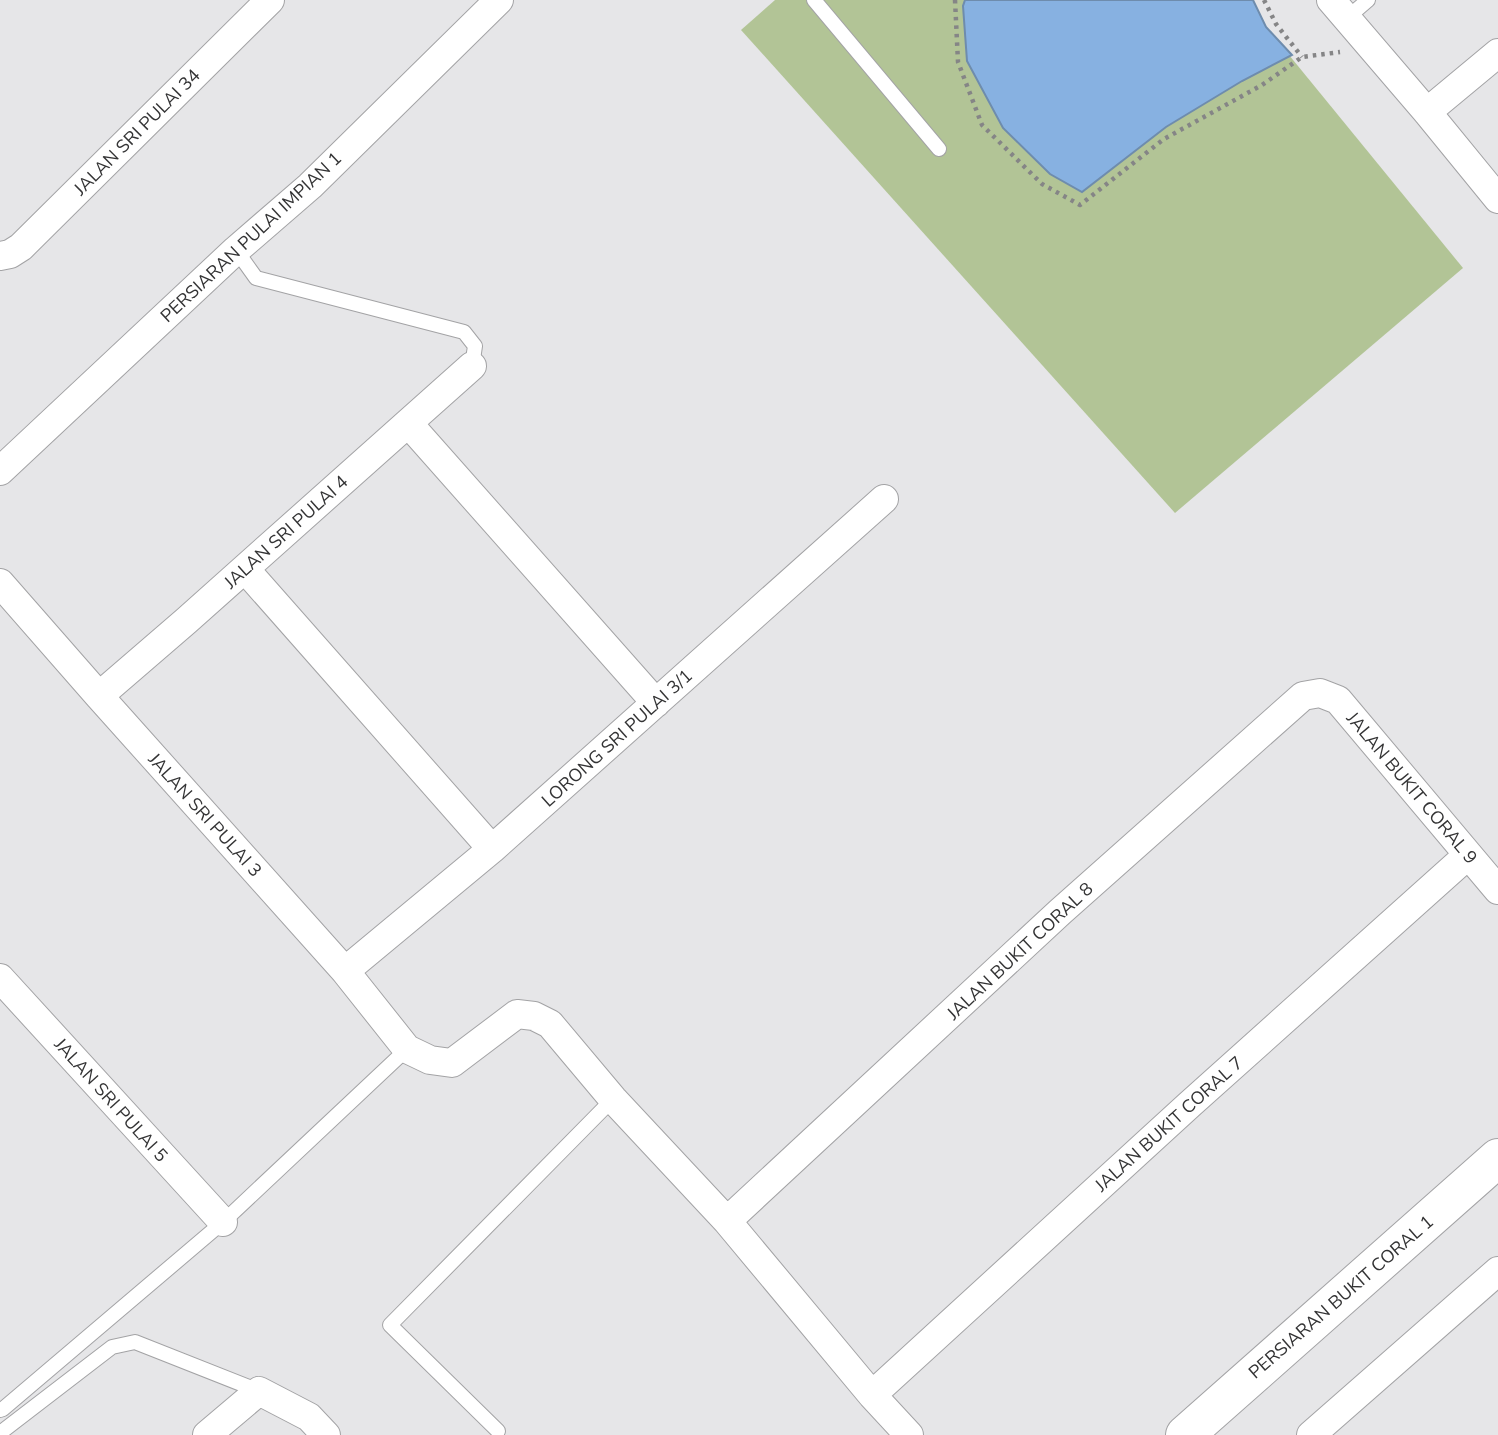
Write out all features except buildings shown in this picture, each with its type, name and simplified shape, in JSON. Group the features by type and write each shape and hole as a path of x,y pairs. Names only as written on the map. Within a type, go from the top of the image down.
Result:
{"street":[{"name":"JALAN SRI PULAI 34","path":"0,256 10,254 21,247 270,0"},
{"name":"PERSIARAN PULAI IMPIAN 1","path":"0,471 236,250 310,186 499,0"},
{"path":"1338,9 1498,199"},
{"path":"1427,112 1498,53"},
{"name":"JALAN SRI PULAI 4","path":"99,696 472,366"},
{"path":"408,424 656,703"},
{"name":"LORONG SRI PULAI 3/1","path":"345,971 492,849 884,499"},
{"path":"245,569 492,849"},
{"name":"JALAN SRI PULAI 3","path":"0,583 345,971 407,1049"},
{"name":"JALAN BUKIT CORAL 9","path":"1320,693 1338,700 1498,890"},
{"name":"JALAN BUKIT CORAL 8","path":"727,1221 1060,912 1303,696 1320,693"},
{"name":"JALAN BUKIT CORAL 7","path":"872,1395 1468,855"},
{"name":"JALAN SRI PULAI 5","path":"0,978 223,1222"},
{"path":"407,1049 430,1060 452,1063 517,1014 534,1016 550,1024 613,1100 727,1221 872,1395 909,1435"},
{"name":"PERSIARAN BUKIT CORAL 1","path":"1185,1435 1498,1158"},
{"path":"1311,1435 1498,1271"},
{"path":"208,1435 259,1391 309,1417 326,1435"}],"lane":[{"path":"814,0 939,149"},
{"path":"1338,9 1368,0"},
{"path":"236,250 256,278 464,332 475,345 472,366"},
{"path":"0,1410 223,1222 407,1049"},
{"path":"498,1431 390,1325 613,1100"},
{"path":"0,1433 112,1347 135,1342 259,1391"}],"path":[{"path":"955,0 958,62 982,125 1042,184 1080,205 1164,139 1262,85 1302,57 1276,24 1264,0"}],"green space":[{"path":"775,0 1244,0 1463,268 1175,513 741,30"}],"water":[{"path":"965,0 1253,0 1266,27 1292,55 1242,81 1166,127 1082,192 1050,174 1003,128 967,61 963,6"}]}
